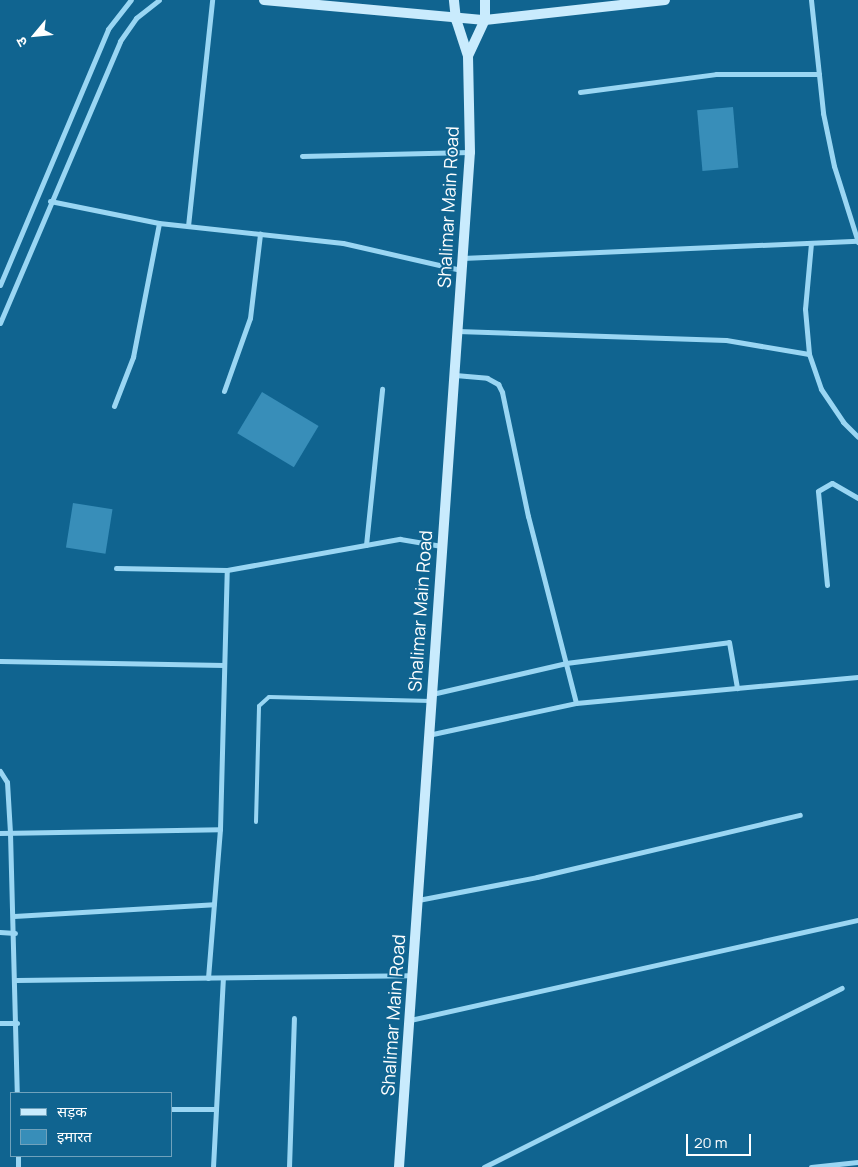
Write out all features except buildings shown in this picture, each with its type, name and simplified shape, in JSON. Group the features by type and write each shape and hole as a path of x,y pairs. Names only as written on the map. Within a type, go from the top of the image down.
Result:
{"street":[{"path":"0,285 108,29 131,0"},
{"path":"0,323 50,201 120,40 136,18 159,0"},
{"path":"188,226 212,0"},
{"path":"264,0 456,20 485,20 665,0"},
{"name":"Shalimar Main Road","path":"399,1167 452,375 470,152 468,56 456,20 454,0"},
{"path":"485,0 485,20"},
{"path":"462,258 858,241 834,166 823,113 811,0"},
{"name":"Shalimar Main Road","path":"468,56 485,20"},
{"path":"580,92 716,74 819,74"},
{"path":"302,156 470,152"},
{"path":"50,201 159,223 343,243 461,270"},
{"path":"114,406 133,357 159,223"},
{"path":"224,391 250,318 260,234"},
{"path":"811,243 805,308 809,354 821,389 843,422 858,437"},
{"path":"457,331 726,340 809,354"},
{"path":"452,375 487,378 498,384 502,392 528,516 576,704"},
{"path":"366,544 382,389"},
{"path":"827,585 818,491 832,483 858,498"},
{"path":"116,568 227,570 400,538 441,546"},
{"path":"208,978 220,829 227,570"},
{"path":"431,697 566,663 729,642 737,688"},
{"path":"0,661 224,665"},
{"path":"428,736 576,704 858,677"},
{"path":"0,771 7,782 10,833 15,933 17,1092"},
{"path":"417,900 537,877 800,815"},
{"path":"0,833 220,829"},
{"path":"14,916 214,904"},
{"path":"409,1020 858,920"},
{"path":"0,932 15,933"},
{"path":"16,980 412,975"},
{"path":"213,1167 223,978"},
{"path":"484,1167 690,1067 842,988"},
{"path":"289,1167 294,1018"},
{"path":"0,1023 17,1023"},
{"path":"172,1109 216,1109"},
{"path":"811,1167 858,1162"}],"lane":[{"path":"256,822 259,706 269,697 431,697"}]}
